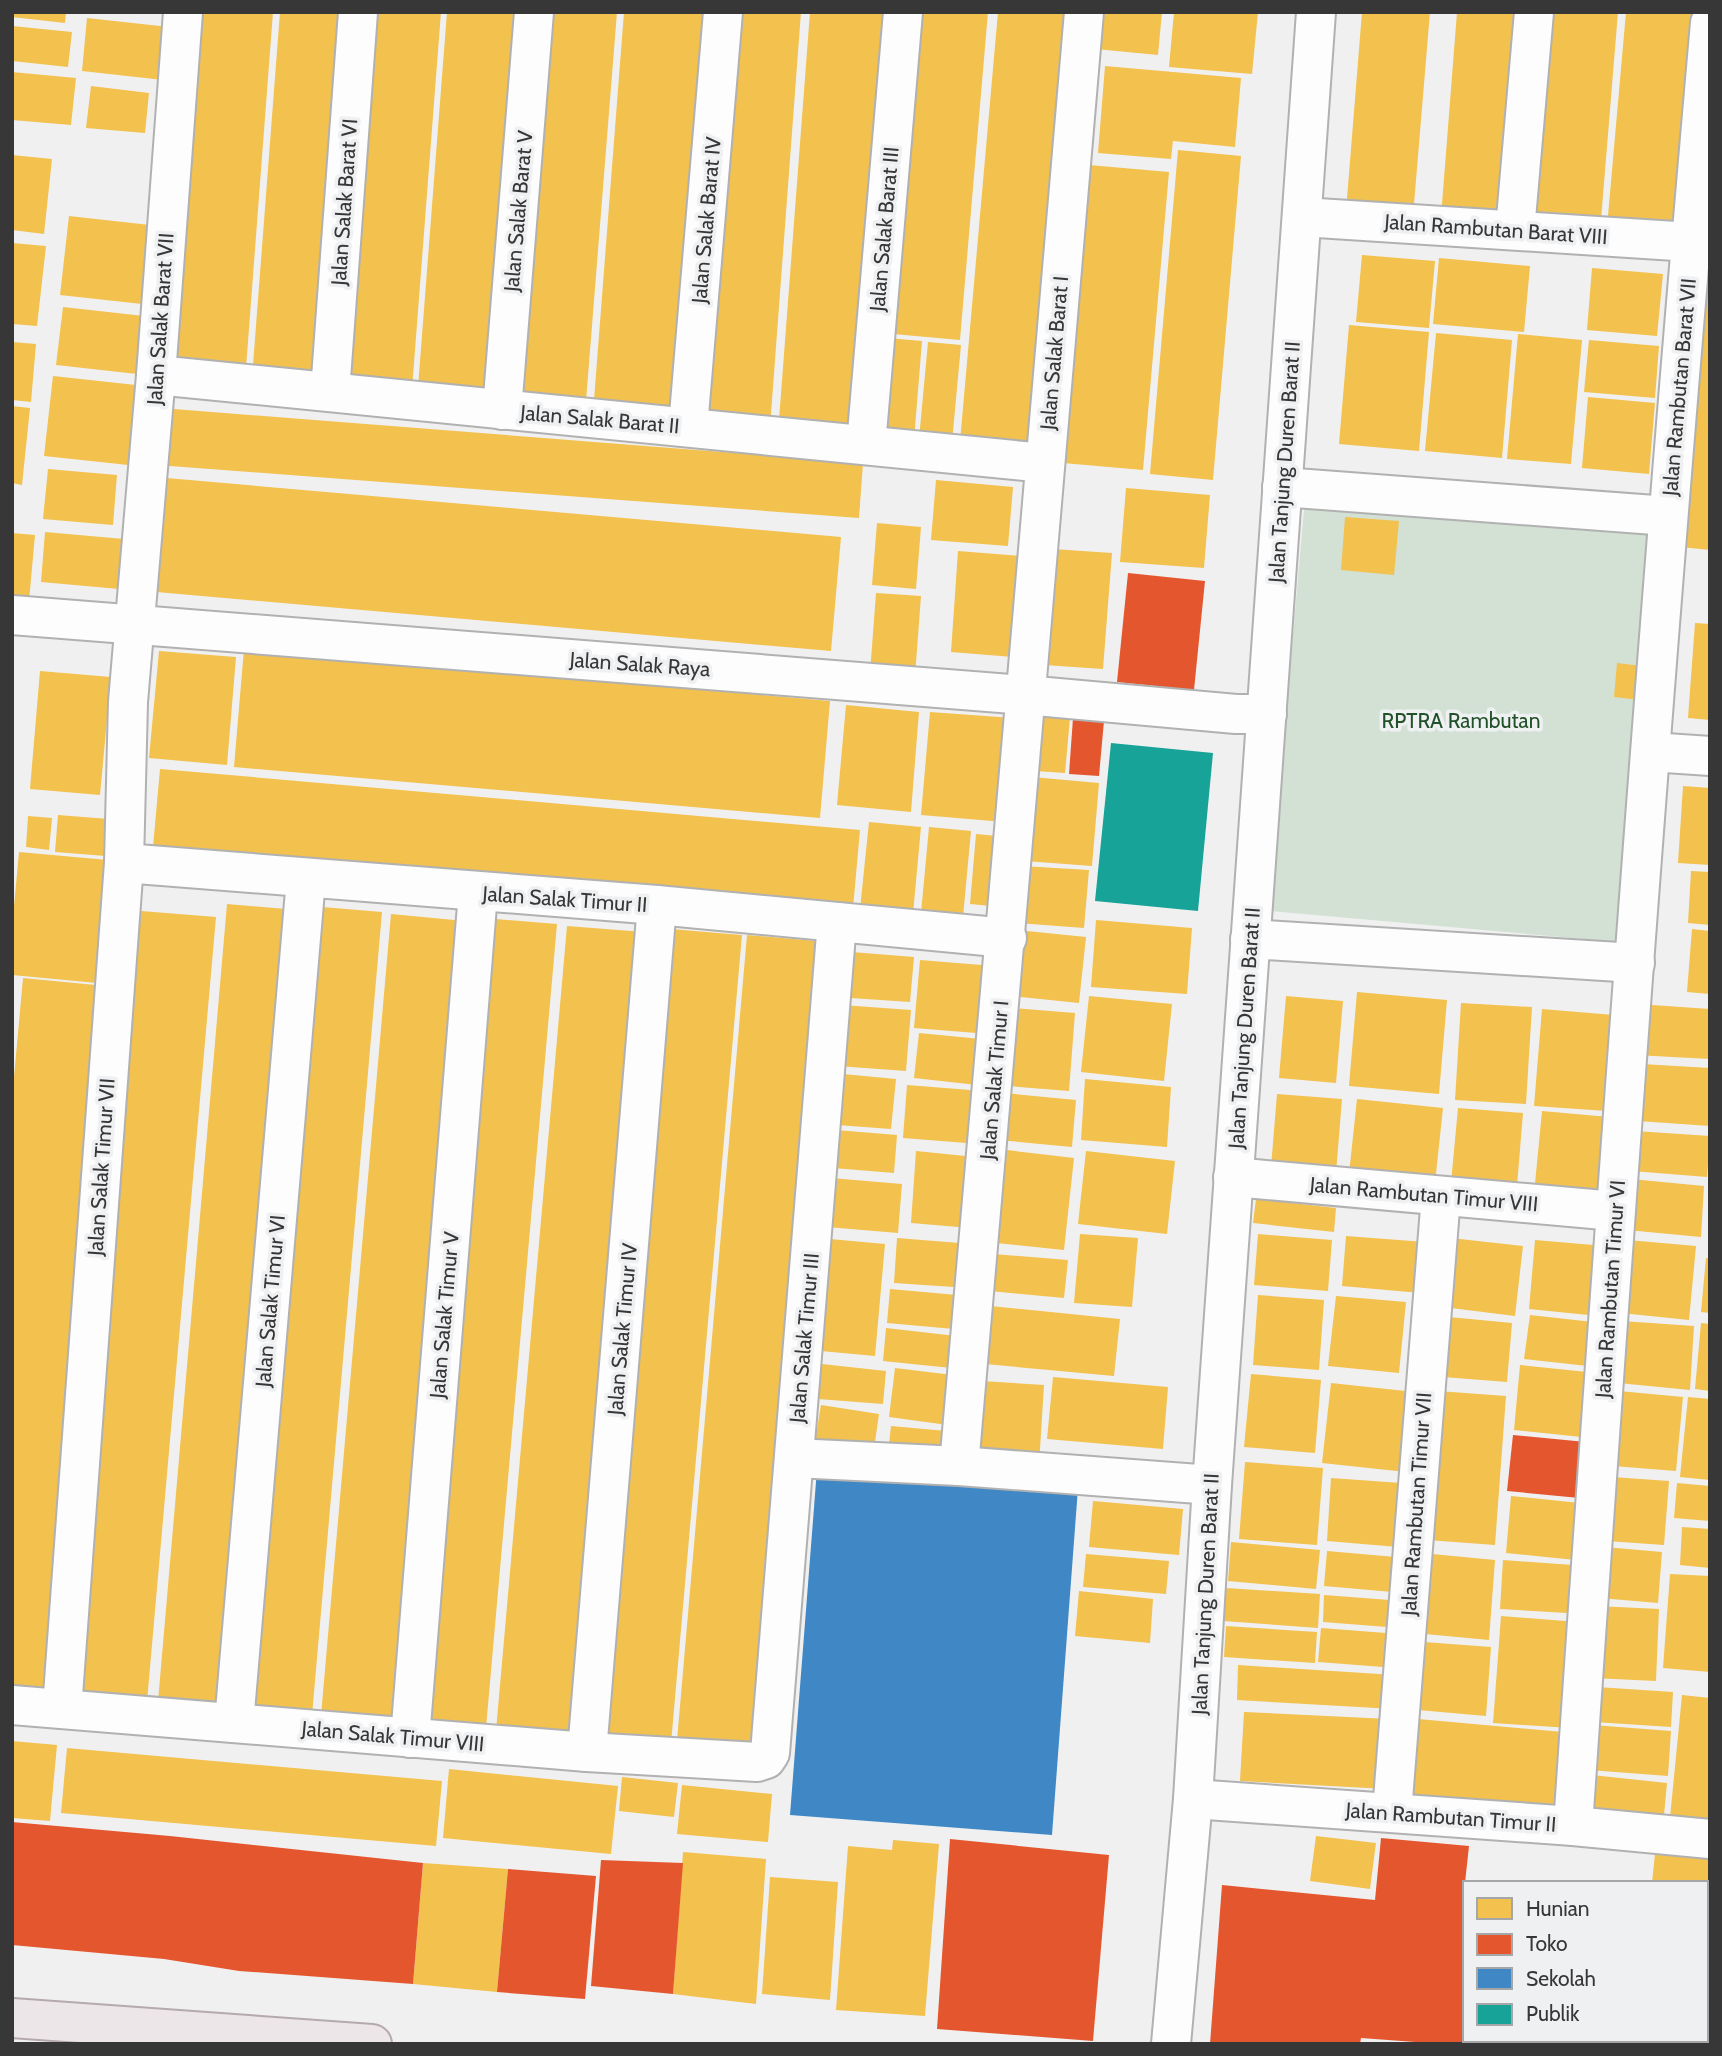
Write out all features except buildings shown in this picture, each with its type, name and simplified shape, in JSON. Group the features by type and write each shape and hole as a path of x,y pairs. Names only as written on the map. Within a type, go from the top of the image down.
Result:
{"main road":[{"path":"12,2018 372,2044"}],"street":[{"name":"Jalan Salak Barat VII","path":"134,625 183,12"},
{"name":"Jalan Salak Barat VI","path":"330,392 359,12"},
{"name":"Jalan Salak Barat V","path":"502,410 534,12"},
{"name":"Jalan Salak Barat IV","path":"688,428 723,12"},
{"name":"Jalan Salak Barat III","path":"866,445 903,12"},
{"name":"Jalan Salak Barat I","path":"1025,695 1084,12"},
{"name":"Jalan Tanjung Duren Barat II","path":"1171,2044 1193,1799 1233,1177 1316,12"},
{"path":"1515,230 1534,12"},
{"name":"Jalan Rambutan Barat VII","path":"1651,752 1710,23"},
{"name":"Jalan Rambutan Barat VIII","path":"1302,217 1691,242"},
{"name":"Jalan Salak Barat II","path":"156,375 1044,463"},
{"path":"1282,487 1668,516"},
{"name":"Jalan Salak Raya","path":"12,615 1236,714 1267,714"},
{"name":"Jalan Salak Timur VII","path":"62,1709 124,863 128,702 134,625"},
{"name":"Jalan Salak Timur I","path":"959,1466 1007,938 1025,695"},
{"path":"1651,752 1710,755"},
{"name":"Jalan Rambutan Timur VI","path":"1573,1826 1615,1211 1651,752"},
{"name":"Jalan Salak Timur II","path":"124,863 657,905 1007,938"},
{"name":"Jalan Salak Timur VI","path":"234,1723 306,879"},
{"name":"Jalan Salak Timur V","path":"410,1738 478,893"},
{"name":"Jalan Salak Timur IV","path":"587,1752 657,905"},
{"name":"Jalan Salak Timur III","path":"770,1753 837,922"},
{"path":"1250,939 1635,963"},
{"name":"Jalan Rambutan Timur VIII","path":"1233,1177 1615,1211"},
{"name":"Jalan Rambutan Timur VII","path":"1392,1812 1441,1196"},
{"path":"794,1458 959,1466 1212,1485"},
{"name":"Jalan Salak Timur VIII","path":"12,1705 587,1752 757,1762 766,1759 770,1753"},
{"name":"Jalan Rambutan Timur II","path":"1193,1799 1573,1826 1710,1839"}],"green space":[{"name":"RPTRA Rambutan","path":"1305,498 1654,529 1618,942 1269,911"}]}
